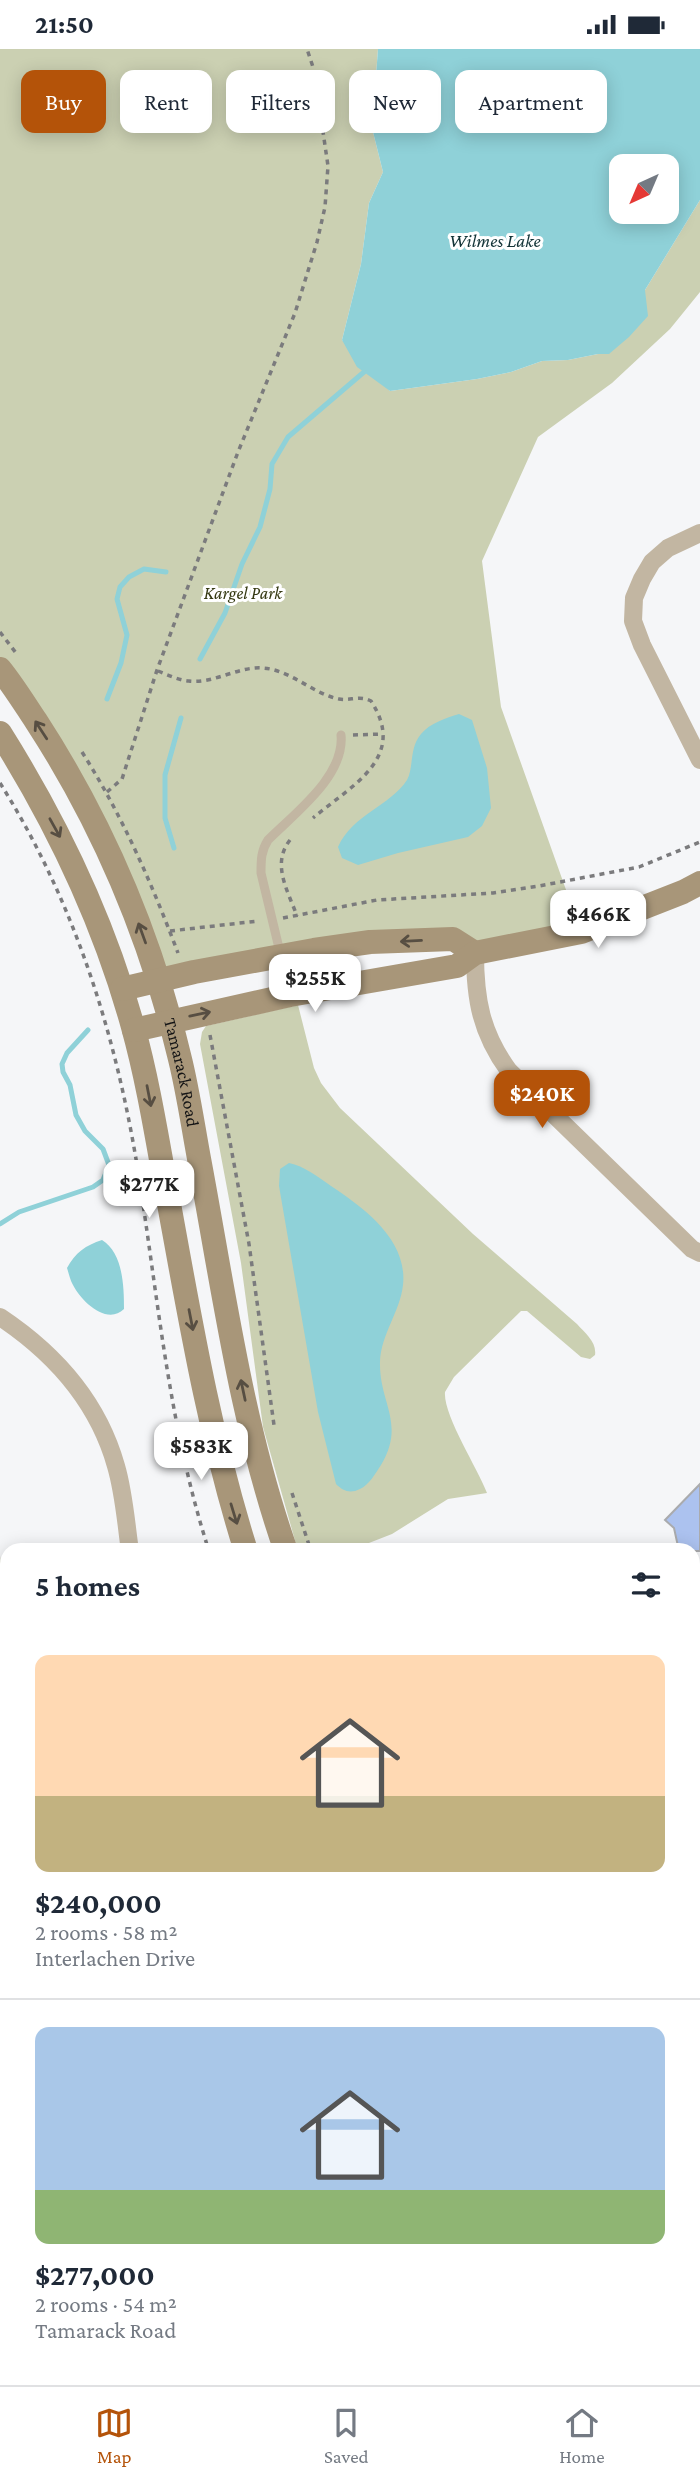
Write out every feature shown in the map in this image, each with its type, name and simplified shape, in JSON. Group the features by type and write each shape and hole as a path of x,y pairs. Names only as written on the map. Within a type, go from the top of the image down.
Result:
{"street":[{"path":"700,533 668,548 652,562 634,598 633,621 642,645 700,760"},
{"name":"Tamarack Road","path":"0,669 57,753 99,829 131,901 159,980 187,1093 251,1435 283,1543"},
{"name":"Tamarack Road","path":"0,733 63,843 95,914 122,989 134,1030 215,1442 244,1543"},
{"path":"134,1030 290,995 457,966 475,953 581,932 700,883"},
{"path":"122,989 283,955 370,942 453,939 475,953"},
{"path":"475,953 475,990 484,1027 496,1053 509,1071 692,1249 700,1253"},
{"path":"0,1317 54,1360 89,1405 116,1466 129,1543"}],"lane":[{"path":"290,995 283,955 261,873 263,848 328,777 340,752 341,735"}],"path":[{"path":"107,792 122,779 157,670 238,452 295,313 317,241 325,207 328,166 318,93 307,49"},
{"path":"157,670 188,681 263,668 340,699 368,698 379,717 383,734 381,750 374,766 310,821"},
{"path":"341,735 383,734"},
{"path":"0,783 21,816 58,889 74,928 111,1041 137,1163 171,1401 182,1454 207,1543"},
{"path":"292,837 285,846 280,861 298,916"},
{"path":"170,931 298,916 377,899 493,893 639,867 700,842"},
{"path":"208,1025 249,1244 275,1430"},
{"path":"289,1485 308,1543"}],"green space":[{"name":"Kargel Park","path":"0,49 378,49 376,70 349,70 349,133 373,133 383,172 369,203 361,264 342,340 390,391 477,379 511,372 542,361 568,360 598,354 645,290 700,200 700,292 670,329 612,383 538,437 482,561 501,707 581,932 475,953 453,939 159,980 131,901 0,669"},
{"path":"298,1005 314,1068 321,1083 340,1108 473,1234 590,1338 595,1355 590,1359 581,1357 527,1311 521,1311 454,1377 445,1392 449,1414 487,1493 448,1499 392,1534 369,1543 296,1543 263,1427 241,1263 200,1044 206,1026"}],"water":[{"name":"Wilmes Lake","path":"378,49 700,49 700,200 645,290 648,316 609,354 542,361 511,372 477,379 390,391 357,367 342,340 361,264 369,203 383,172 373,133 441,133 441,70 376,70"},
{"path":"459,714 472,720 487,768 491,808 482,826 468,837 358,865 342,858 338,847 353,826 391,797 407,780 415,745 421,734 434,724"},
{"path":"289,1163 316,1176 370,1215 391,1240 403,1269 401,1295 384,1342 380,1362 383,1389 390,1413 391,1437 388,1450 374,1475 363,1487 353,1491 344,1490 336,1484 318,1412 279,1186 280,1169"},
{"path":"102,1240 114,1253 123,1280 124,1309 117,1314 103,1313 88,1304 72,1283 67,1268 82,1250"}],"building":[{"path":"700,1484 700,1543 677,1543 674,1528 665,1520"}],"waterway":[{"path":"200,659 225,613 242,564 260,527 270,489 272,464 288,437 364,372"},
{"path":"107,699 121,663 127,635 117,599 120,587 129,577 144,569 166,572"},
{"path":"174,848 165,818 165,775 181,718"},
{"path":"0,1224 19,1212 93,1187 103,1180 109,1165 103,1149 85,1131 76,1115 70,1085 62,1064 67,1053 88,1030"}]}
